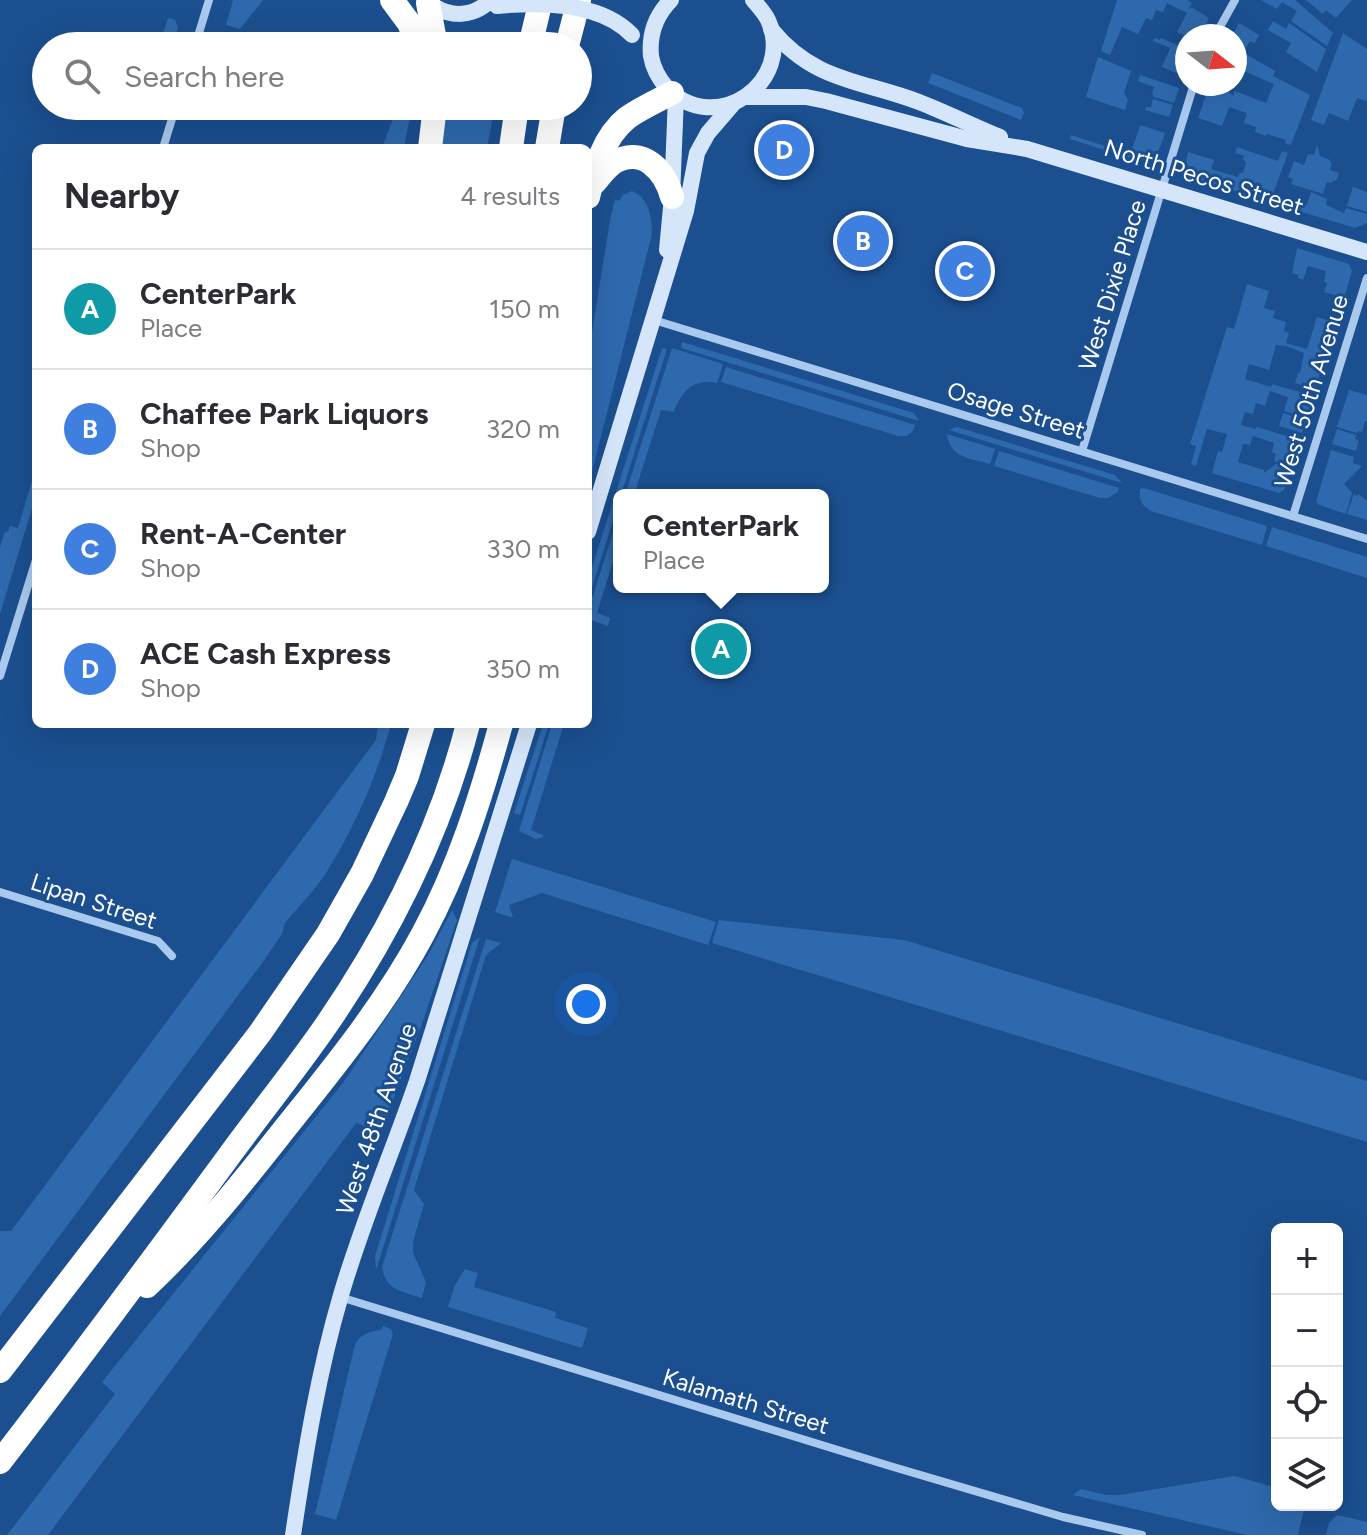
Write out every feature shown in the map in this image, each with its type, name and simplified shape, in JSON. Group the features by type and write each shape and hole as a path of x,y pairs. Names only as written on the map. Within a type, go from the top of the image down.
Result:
{"highway":[{"path":"392,0 413,32"},
{"path":"533,32 541,0"},
{"path":"571,32 579,0"},
{"path":"427,1 433,32"},
{"path":"592,181 597,163 618,127 631,115 674,94"},
{"path":"417,144 420,120"},
{"path":"430,144 433,120"},
{"path":"512,144 515,120"},
{"path":"548,144 552,120"},
{"path":"592,188 613,163 631,158 654,164 663,174 672,197"},
{"path":"407,776 415,728"},
{"path":"0,1371 269,1021 328,934 362,874 407,776 422,728"},
{"path":"0,1462 310,1047 362,971 406,893 422,857 450,786 467,728"},
{"path":"102,1329 181,1254 319,1085 392,986 422,935 460,855 500,728"}],"street":[{"path":"199,32 209,0"},
{"path":"663,289 672,197 674,94 656,72 650,41 654,24 671,0"},
{"name":"North Pecos Street","path":"753,0 785,45 835,77 918,102 1027,149 1367,252"},
{"path":"592,519 663,289 688,201 697,153 708,133 739,100 758,87 767,74 773,43 769,24 770,0"},
{"path":"1222,24 1235,0"},
{"path":"427,1 440,11 453,14 473,12 494,3 548,4 599,13 617,22 632,35 652,59"},
{"name":"North Pecos Street","path":"674,94 703,107 718,107 739,100 806,97 967,139 1027,149"},
{"name":"West Dixie Place","path":"1082,451 1190,96"},
{"path":"164,144 172,120"},
{"name":"West 50th Avenue","path":"1293,516 1367,278"},
{"name":"Osage Street","path":"654,320 1367,539"},
{"path":"0,676 32,573"},
{"name":"West 48th Avenue","path":"293,1533 315,1405 340,1297 417,1081 528,728"},
{"name":"Lipan Street","path":"0,892 158,941 172,956"},
{"name":"Kalamath Street","path":"340,1297 903,1471 1063,1517 1142,1535"}],"shaded area":[{"path":"233,0 263,0 240,29 226,25"},
{"path":"1117,0 1187,0 1192,3 1188,10 1191,7 1209,18 1206,24 1181,24 1187,13 1167,3 1163,12 1156,10 1152,20 1146,18 1138,34 1122,27 1110,55 1101,51"},
{"path":"1261,0 1295,0 1333,33 1327,46 1291,21 1297,11 1282,2 1277,9"},
{"path":"1306,0 1352,0 1336,18 1326,10 1323,14"},
{"path":"168,18 175,20 176,32 164,32"},
{"path":"1273,21 1286,29 1289,23 1326,49 1317,72 1286,52 1291,43 1268,30"},
{"path":"1247,28 1259,35 1255,43 1250,41 1247,46"},
{"path":"1343,33 1367,49 1367,99 1357,98 1348,121 1329,113 1324,125 1311,120"},
{"path":"1161,38 1175,44 1175,73 1162,67 1170,48 1153,41"},
{"path":"1247,55 1275,71 1273,76 1310,95 1291,145 1285,143 1286,140 1255,132 1256,127 1244,123 1247,113 1229,107 1222,126 1198,118 1206,96 1247,96 1266,103 1274,84 1247,72"},
{"path":"1098,57 1131,71 1124,93 1128,100 1125,110 1086,97"},
{"path":"932,73 1022,108 1024,113 1021,120 928,83"},
{"path":"1140,75 1175,87 1174,103 1154,97 1154,87 1138,81"},
{"path":"1153,99 1173,105 1169,117 1145,110 1151,107"},
{"path":"392,120 409,120 405,144 384,144"},
{"path":"441,120 492,120 488,144 438,144"},
{"path":"1140,125 1165,133 1157,152 1139,161 1070,139 1071,135 1111,148 1113,144 1132,150"},
{"path":"1317,145 1320,156 1332,163 1330,170 1339,173 1336,181 1327,182 1323,194 1291,184 1293,179 1288,177 1294,161 1304,165 1308,154 1314,155"},
{"path":"1237,147 1278,161 1282,151 1288,153 1270,202 1191,177 1185,168 1188,152 1214,160 1211,169 1238,177 1243,173 1246,162 1244,156 1235,153"},
{"path":"1353,187 1367,192 1367,212 1347,206"},
{"path":"632,191 646,203 652,234 592,472 592,332 610,220 615,199 619,201"},
{"path":"1311,192 1327,199 1326,205 1344,213 1346,208 1367,214 1367,223 1355,228 1282,206 1285,198 1307,205"},
{"path":"1297,248 1349,264 1352,271 1344,298 1324,292 1326,271 1308,266 1303,280 1292,273"},
{"path":"1247,284 1269,291 1264,308 1275,311 1273,318 1286,322 1284,331 1289,333 1286,343 1307,349 1317,317 1336,323 1315,389 1295,383 1304,353 1286,346 1276,345 1269,370 1249,364 1245,379 1313,396 1306,418 1284,411 1288,397 1270,391 1265,406 1256,403 1253,414 1245,412 1241,425 1300,440 1292,466 1274,461 1274,443 1253,436 1250,445 1243,444 1238,462 1264,470 1264,473 1276,464 1291,469 1284,490 1279,493 1212,473 1227,434 1207,429 1196,466 1191,464 1196,446 1190,444 1227,327 1234,329"},
{"path":"682,342 914,413 919,421 681,348"},
{"path":"662,348 667,349 623,489 617,489"},
{"path":"672,348 723,364 717,383 695,384 680,398 674,412 661,410 636,489 627,489"},
{"path":"726,367 915,425 907,436 898,436 721,382"},
{"path":"1349,390 1367,395 1367,421 1362,432 1337,427"},
{"path":"1283,413 1306,420 1302,433 1279,426"},
{"path":"957,427 1115,475 1122,483 949,430"},
{"path":"1337,429 1356,435 1355,439 1359,441 1356,451 1332,444"},
{"path":"947,434 995,449 990,464 957,452 952,448"},
{"path":"1331,450 1354,457 1353,463 1362,466 1344,484 1352,493 1346,514 1316,502"},
{"path":"999,451 1119,488 1118,492 1108,498 1100,498 994,466"},
{"path":"32,481 32,508 0,614 0,547 10,526 18,528"},
{"path":"1140,489 1267,526 1262,545 1151,511 1140,499"},
{"path":"1354,494 1367,501 1367,520 1347,514"},
{"path":"613,502 613,521 592,587 592,567"},
{"path":"1272,527 1367,557 1367,578 1266,546"},
{"path":"613,533 613,561 597,613 610,618 608,626 592,620 592,598"},
{"path":"378,728 390,728 374,777 327,871 285,923 282,934 265,959 0,1316 0,1231 11,1231 376,740"},
{"path":"542,728 548,728 520,815 514,813"},
{"path":"551,728 563,728 531,830 543,837 536,839 519,831"},
{"path":"512,859 716,922 708,945 542,893 509,905 513,918 495,912"},
{"path":"452,910 457,920 382,1129 377,1131 356,1123 48,1535 7,1535 115,1394 102,1382 343,1083 427,957"},
{"path":"719,920 904,940 1367,1081 1367,1142 712,943"},
{"path":"480,937 376,1270 375,1256 472,943"},
{"path":"486,939 501,943 486,955 414,1190 424,1204 413,1242 413,1253 426,1282 422,1298 391,1285 382,1267"},
{"path":"465,1269 478,1273 474,1287 556,1312 555,1318 588,1328 582,1348 448,1307 455,1285"},
{"path":"383,1326 391,1329 393,1334 336,1520 315,1514 355,1344 363,1335 381,1330"},
{"path":"1234,1476 1271,1486 1271,1511 1304,1511 1298,1535 1247,1535 1073,1495 1081,1489 1120,1495"},
{"path":"1337,1515 1367,1522 1367,1535 1326,1535 1329,1523"}],"place":[{"name":"ACE Cash Express","path":"784,150"},
{"name":"Chaffee Park Liquors","path":"863,241"},
{"name":"Rent-A-Center","path":"965,271"},
{"name":"CenterPark","path":"721,649"}]}
